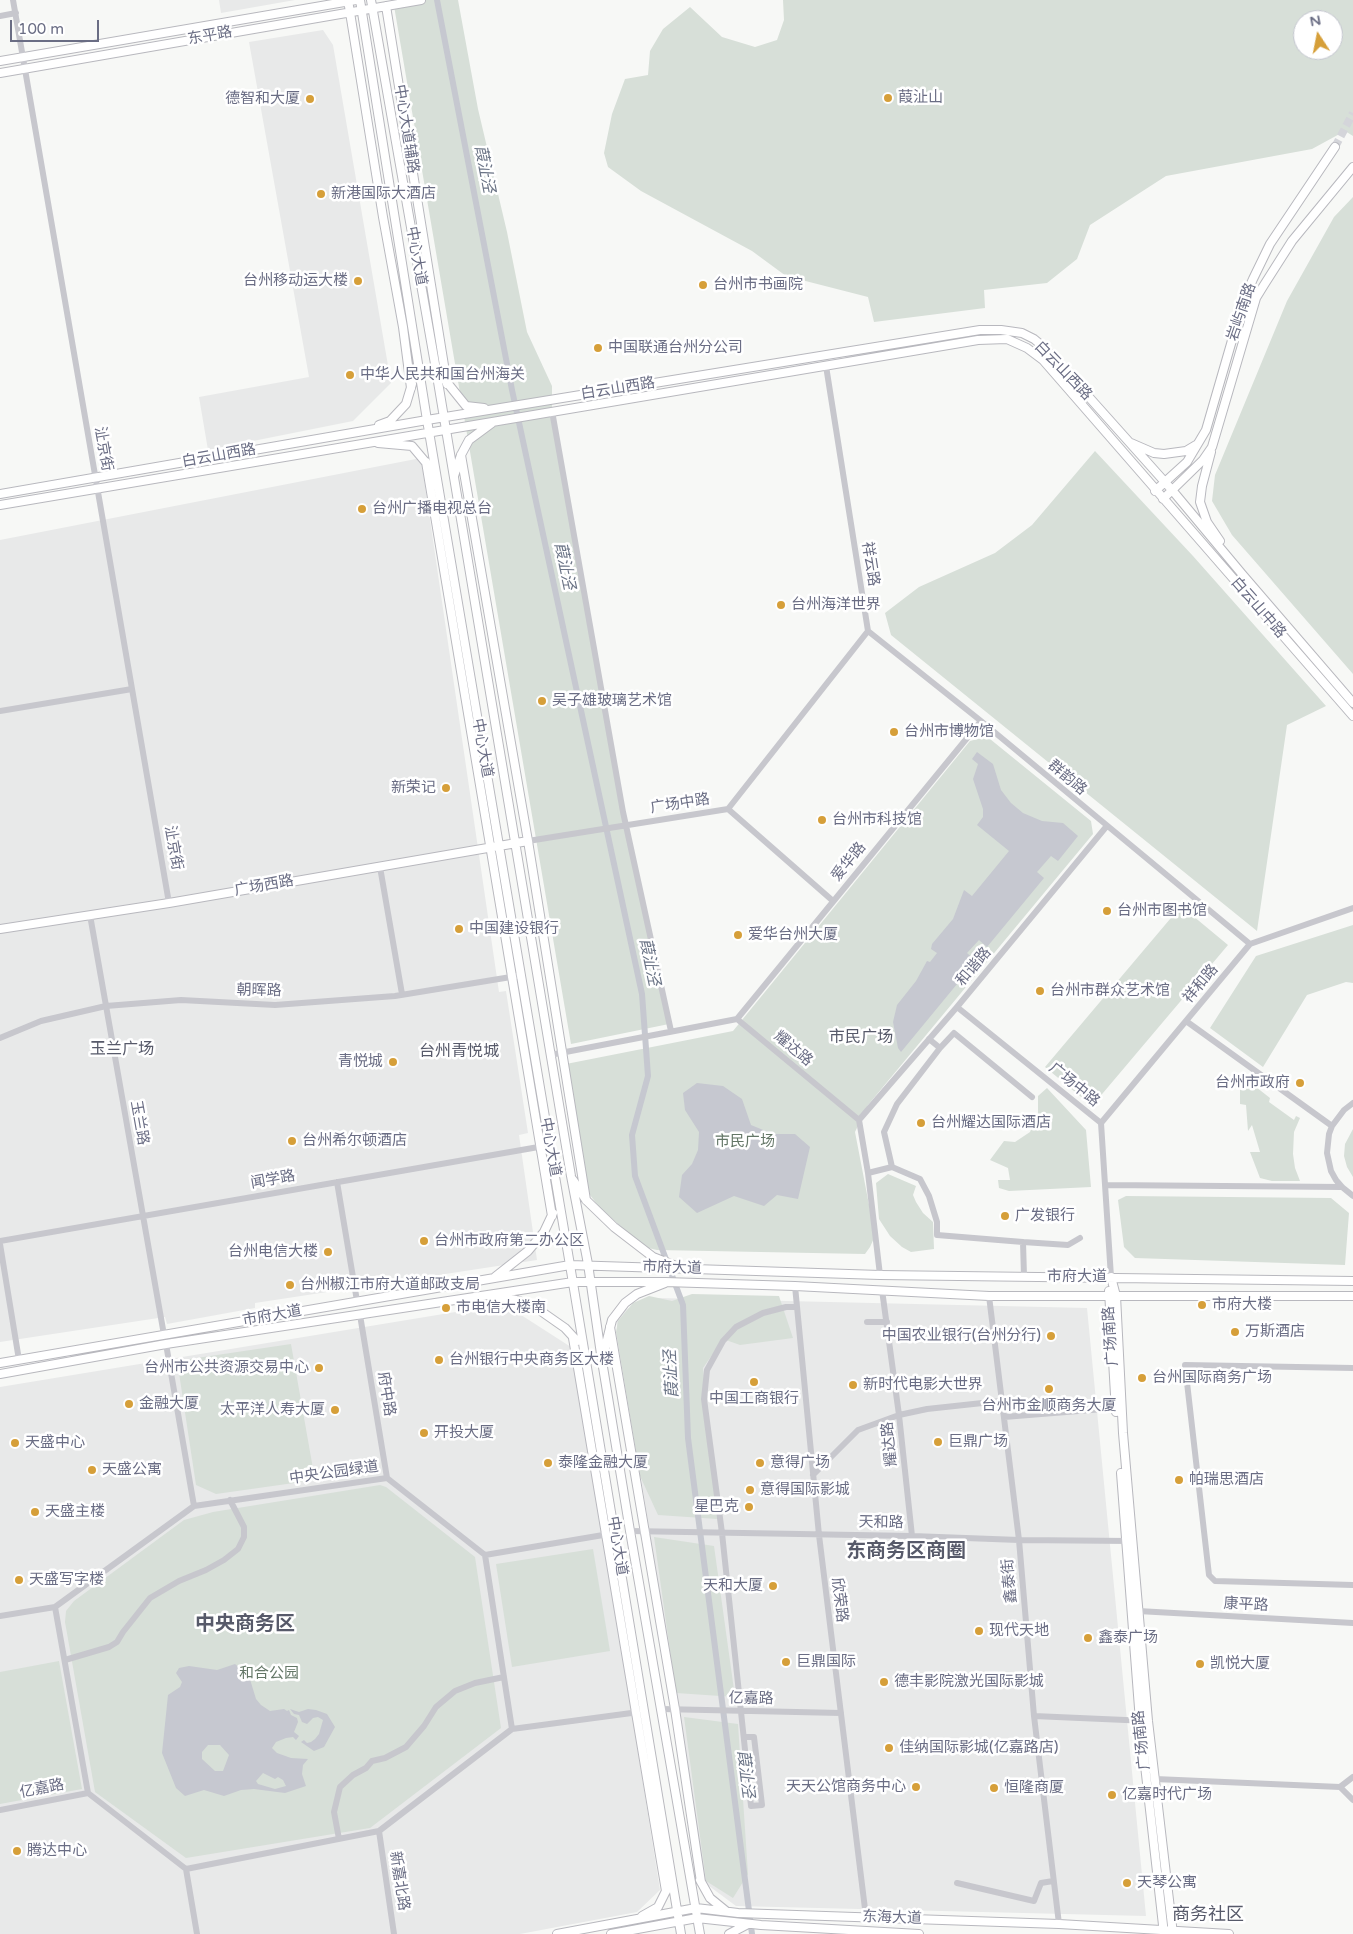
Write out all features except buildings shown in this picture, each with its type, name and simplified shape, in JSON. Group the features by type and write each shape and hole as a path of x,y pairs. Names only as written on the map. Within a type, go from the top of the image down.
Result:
{"main road":[{"name":"中心大道","path":"353,0 362,10 426,420 615,1533 640,1712 681,1934"},
{"name":"东平路","path":"0,61 353,0"},
{"path":"353,0 362,10"},
{"path":"353,0 350,12 403,327 411,388"},
{"name":"中心大道","path":"371,0 435,364 550,1055 588,1264 630,1531 700,1934"},
{"path":"375,0 386,6"},
{"name":"东平路","path":"0,73 421,0"},
{"name":"中心大道辅路","path":"386,6 448,384"},
{"name":"岩屿南路","path":"1155,491 1187,462 1206,430 1244,299 1253,279 1270,244 1335,147"},
{"name":"岩屿南路","path":"1163,499 1202,460 1212,447 1256,298 1292,241 1353,167"},
{"name":"白云山西路","path":"0,494 426,420 980,330 1002,330 1022,334 1034,339 1172,490"},
{"name":"白云山西路","path":"0,504 978,340 1007,339 1027,348 1043,360 1163,499"},
{"name":"中心大道","path":"365,431 390,421 406,404 417,360"},
{"name":"中心大道","path":"435,364 466,406 493,410"},
{"name":"中心大道","path":"453,478 461,455 469,440 483,428 501,419"},
{"path":"1128,442 1154,453 1164,454 1186,451 1198,444"},
{"name":"白云山西路","path":"361,443 412,446 426,462 437,484"},
{"path":"1212,447 1202,486 1201,507 1207,522 1242,574"},
{"path":"461,455 528,841 586,1200"},
{"path":"426,462 552,1216"},
{"name":"白云山中路","path":"1172,490 1353,703"},
{"name":"白云山中路","path":"1163,499 1353,716"},
{"name":"广场西路","path":"0,930 528,841"},
{"path":"571,1176 586,1200 614,1227 653,1257 683,1268"},
{"path":"494,1278 528,1251 544,1232 552,1216 556,1181"},
{"name":"市府大道","path":"0,1363 570,1265 588,1264 880,1275 1353,1281"},
{"name":"广场南路","path":"1111,1277 1116,1408 1155,1779 1168,1932"},
{"name":"市府大道","path":"0,1374 166,1344 573,1282 688,1282 989,1296 1353,1296"},
{"path":"602,1361 612,1320 625,1303 637,1294 669,1282"},
{"path":"490,1295 516,1300 535,1307 565,1328 574,1338 585,1356"},
{"name":"广场南路","path":"1112,1296 1140,1721 1168,1932"},
{"path":"610,1327 675,1709 701,1882"},
{"path":"574,1338 606,1534 640,1712 666,1891"},
{"path":"688,1859 710,1898 727,1912"},
{"path":"632,1920 658,1907 672,1878"},
{"name":"东海大道","path":"557,1934 696,1908 738,1913 1058,1924 1168,1932 1229,1934"},
{"name":"东海大道","path":"611,1934 698,1918 842,1932 919,1934"},
{"path":"729,1934 749,1924"},
{"path":"629,1931 642,1934"}],"street":[{"name":"沚京街","path":"13,0 169,903"},
{"path":"0,16 16,13"},
{"name":"祥云路","path":"826,366 868,631"},
{"path":"552,410 622,826 671,1032"},
{"path":"728,809 868,631"},
{"name":"群韵路","path":"868,631 981,721 1106,827 1250,944"},
{"path":"0,711 132,689"},
{"name":"爱华路","path":"737,1019 981,721"},
{"name":"广场中路","path":"528,841 728,809 833,901"},
{"name":"和谐路","path":"859,1120 957,1007 1106,827"},
{"path":"380,866 402,994"},
{"path":"1250,944 1353,908"},
{"name":"玉兰路","path":"90,915 164,1335"},
{"name":"祥和路","path":"1101,1123 1250,944"},
{"name":"朝晖路","path":"0,1038 41,1021 106,1006 181,1000 275,1005 402,994 521,976"},
{"name":"广场中路","path":"957,1007 1101,1123 1111,1277"},
{"path":"550,1055 737,1019"},
{"name":"耀达路","path":"737,1019 859,1120"},
{"path":"1186,1022 1332,1126"},
{"path":"892,1167 884,1132 897,1104 940,1048 954,1033 1032,1097"},
{"path":"929,1039 940,1048"},
{"path":"1353,1103 1344,1110 1332,1126 1328,1134 1327,1153 1331,1171 1342,1187 1353,1196"},
{"path":"859,1120 868,1173 880,1275"},
{"name":"闻学路","path":"0,1242 550,1145"},
{"path":"868,1173 892,1167 920,1179 937,1222 937,1235 1068,1245 1080,1238"},
{"path":"337,1182 357,1301"},
{"path":"1105,1185 1342,1187"},
{"path":"0,1242 20,1360"},
{"path":"1023,1242 1024,1276"},
{"name":"欣荣路","path":"795,1286 819,1535 866,1917"},
{"name":"耀达路","path":"882,1290 899,1415 912,1536"},
{"name":"鑫泰街","path":"989,1296 1019,1540 1034,1716 1058,1924"},
{"path":"745,1737 754,1737 762,1805 751,1806 722,1533 704,1399 707,1370 723,1341 736,1327 763,1314 786,1307 797,1307"},
{"name":"府中路","path":"360,1315 387,1478"},
{"path":"867,1322 887,1322"},
{"path":"166,1344 194,1506"},
{"path":"1353,1368 1185,1365 1209,1575 1215,1581 1353,1585"},
{"path":"813,1475 858,1430 899,1415 952,1405 1001,1401"},
{"path":"1004,1417 1116,1408"},
{"name":"中央公园绿道","path":"55,1607 194,1506 387,1478 485,1555"},
{"path":"65,1660 109,1648 117,1642 150,1598 179,1581 206,1570 238,1550 244,1537 244,1527 230,1500"},
{"name":"天和路","path":"630,1531 1129,1541"},
{"path":"512,1729 485,1555 615,1533"},
{"path":"0,1616 55,1607 88,1793 186,1869 197,1934"},
{"name":"康平路","path":"1138,1611 1353,1623"},
{"path":"339,1839 334,1812 340,1787 352,1775 366,1768 372,1761 386,1758 406,1747 424,1726 436,1707 455,1691 476,1683 504,1677"},
{"name":"亿嘉路","path":"662,1709 841,1714"},
{"path":"186,1869 379,1832 512,1729 640,1712"},
{"path":"1034,1716 1148,1721"},
{"path":"1155,1779 1340,1787 1353,1777"},
{"path":"1340,1787 1353,1800"},
{"name":"亿嘉路","path":"0,1810 88,1793"},
{"name":"新嘉北路","path":"379,1832 394,1934"},
{"path":"957,1883 1034,1900 1041,1883 1054,1881"}],"shaded area":[{"path":"219,0 295,0 221,13"},
{"path":"323,30 333,45 391,383 353,421 208,450 199,397 309,377 249,42"},
{"path":"421,458 499,992 506,991 528,1133 519,1135 537,1260 255,1303 255,1308 167,1324 165,1317 0,1342 0,540"},
{"path":"977,752 993,764 1001,790 1011,803 1023,813 1042,821 1063,823 1078,836 1058,861 1051,856 1037,872 1044,878 987,947 979,940 967,953 976,961 901,1052 898,1048 893,1022 897,1005 916,981 927,961 930,962 937,953 931,949 932,944 953,919 964,890 972,896 1009,851 977,825 983,817 983,809 973,779 978,764 972,759"},
{"path":"697,1083 723,1086 742,1099 751,1125 773,1134 795,1134 810,1147 798,1199 777,1195 764,1206 734,1196 697,1213 679,1197 682,1175 692,1164 698,1150 699,1132 685,1110 683,1093"},
{"path":"658,1298 1087,1308 1146,1916 736,1906 705,1883 615,1313"},
{"name":"中央商务区","path":"504,1304 574,1349 660,1890 637,1912 520,1934 0,1934 0,1387"},
{"path":"235,1664 249,1676 256,1699 261,1705 270,1711 289,1710 291,1715 297,1718 298,1722 294,1732 299,1736 296,1740 293,1737 286,1738 276,1742 272,1748 277,1753 291,1758 308,1759 303,1765 302,1774 306,1786 285,1793 254,1789 241,1790 224,1796 204,1790 185,1796 176,1788 162,1753 168,1695 180,1687 182,1682 176,1673 179,1668 189,1666 217,1670","holes":["208,1745 220,1745 229,1755 223,1771 215,1771 202,1759 202,1752","263,1773 275,1779 278,1777 283,1780 286,1786 275,1789 258,1784 256,1781"]},
{"path":"290,1709 299,1712 308,1709 316,1710 327,1714 335,1727 324,1747 314,1751 301,1742 304,1740 307,1743 315,1739 319,1734 323,1720 318,1717 313,1718 307,1724 302,1722 299,1715 294,1714"}],"green space":[{"path":"393,0 458,0 478,109 507,232 527,332 552,386 552,411 623,812 669,1024 571,1044"},
{"path":"783,0 1353,0 1353,136 1345,131 1312,149 1166,176 1090,225 1077,259 1047,283 984,290 985,308 874,322 868,297 786,276 752,251 641,191 608,167 604,153 612,114 625,79 648,75 650,51 663,29 690,7 722,37 755,47 777,40 784,20"},
{"path":"1353,197 1353,674 1232,535 1212,501 1215,475 1287,301 1334,217"},
{"path":"1095,451 1193,556 1326,706 1287,725 1257,931 891,635 885,613 919,587 995,553 1032,525"},
{"name":"市民广场","path":"985,737 990,739 1091,821 1093,834 868,1105 855,1132 875,1236 870,1247 865,1254 657,1250 644,1247 599,1207 587,1191 566,1064 733,1031 970,741"},
{"path":"1181,906 1228,945 1092,1106 1045,1067"},
{"path":"1353,925 1353,983 1346,982 1307,995 1263,1067 1210,1028 1256,956"},
{"path":"1242,1076 1270,1098 1269,1102 1294,1120 1296,1116 1300,1118 1294,1132 1293,1154 1295,1168 1300,1181 1272,1181 1260,1178 1250,1152 1260,1152 1252,1125 1248,1131 1246,1105 1240,1104 1240,1090 1243,1086 1237,1080"},
{"path":"1047,1088 1086,1130 1091,1187 1009,1191 999,1188 998,1180 1010,1180 1008,1168 990,1160 1004,1141 1015,1142 1030,1132 1038,1114 1038,1096"},
{"path":"1353,1129 1353,1177 1347,1167 1344,1156 1345,1144"},
{"path":"888,1174 916,1186 913,1195 916,1202 923,1213 933,1222 934,1249 911,1252 890,1236 879,1219 876,1183"},
{"path":"1126,1196 1331,1198 1349,1213 1345,1265 1135,1258 1124,1247 1118,1200"},
{"path":"692,1294 779,1296 793,1338 740,1345 723,1339 703,1368 717,1519 658,1515 640,1476 616,1332 618,1321 633,1303 649,1296 672,1301"},
{"path":"291,1344 315,1480 216,1494 196,1485 179,1373 190,1359"},
{"name":"和合公园","path":"380,1485 386,1487 475,1557 501,1728 370,1828 186,1858 95,1792 65,1622 66,1611 74,1601 184,1520 213,1512"},
{"path":"654,1537 714,1546 735,1697 676,1693"},
{"path":"593,1549 610,1651 512,1667 496,1564"},
{"path":"59,1661 82,1789 0,1804 0,1672"},
{"path":"684,1717 738,1724 748,1874 733,1898 706,1881"}],"waterway":[{"name":"葭沚泾","path":"437,0 512,390 642,994 648,1076 632,1135 635,1176 683,1305 688,1438 752,1934"}],"tunnel":[{"path":"1335,147 1353,113"}],"place":[{"name":"葭沚山","path":"888,98"},
{"name":"德智和大厦","path":"310,99"},
{"name":"新港国际大酒店","path":"321,194"},
{"name":"台州移动运大楼","path":"358,281"},
{"name":"台州市书画院","path":"703,285"},
{"name":"中国联通台州分公司","path":"598,348"},
{"name":"中华人民共和国台州海关","path":"350,375"},
{"name":"台州广播电视总台","path":"362,509"},
{"name":"台州海洋世界","path":"781,605"},
{"name":"吴子雄玻璃艺术馆","path":"542,701"},
{"name":"台州市博物馆","path":"894,732"},
{"name":"新荣记","path":"446,788"},
{"name":"台州市科技馆","path":"822,820"},
{"name":"台州市图书馆","path":"1107,911"},
{"name":"中国建设银行","path":"459,929"},
{"name":"爱华台州大厦","path":"738,935"},
{"name":"台州市群众艺术馆","path":"1040,991"},
{"name":"青悦城","path":"393,1062"},
{"name":"台州市政府","path":"1300,1083"},
{"name":"台州耀达国际酒店","path":"921,1123"},
{"name":"台州希尔顿酒店","path":"292,1141"},
{"name":"广发银行","path":"1005,1216"},
{"name":"台州市政府第二办公区","path":"424,1241"},
{"name":"台州电信大楼","path":"328,1252"},
{"name":"台州椒江市府大道邮政支局","path":"290,1285"},
{"name":"市府大楼","path":"1202,1305"},
{"name":"市电信大楼南","path":"446,1308"},
{"name":"万斯酒店","path":"1235,1332"},
{"name":"中国农业银行(台州分行)","path":"1051,1336"},
{"name":"台州银行中央商务区大楼","path":"439,1360"},
{"name":"台州市公共资源交易中心","path":"319,1368"},
{"name":"台州国际商务广场","path":"1142,1378"},
{"name":"中国工商银行","path":"754,1382"},
{"name":"新时代电影大世界","path":"853,1385"},
{"name":"台州市金顺商务大厦","path":"1049,1389"},
{"name":"金融大厦","path":"129,1404"},
{"name":"太平洋人寿大厦","path":"335,1410"},
{"name":"开投大厦","path":"424,1433"},
{"name":"巨鼎广场","path":"938,1442"},
{"name":"天盛中心","path":"15,1443"},
{"name":"泰隆金融大厦","path":"548,1463"},
{"name":"意得广场","path":"760,1463"},
{"name":"天盛公寓","path":"92,1470"},
{"name":"帕瑞思酒店","path":"1179,1480"},
{"name":"意得国际影城","path":"750,1490"},
{"name":"星巴克","path":"749,1507"},
{"name":"天盛主楼","path":"35,1512"},
{"name":"天盛写字楼","path":"19,1580"},
{"name":"天和大厦","path":"773,1586"},
{"name":"现代天地","path":"979,1631"},
{"name":"鑫泰广场","path":"1088,1638"},
{"name":"巨鼎国际","path":"786,1662"},
{"name":"凯悦大厦","path":"1200,1664"},
{"name":"德丰影院激光国际影城","path":"884,1682"},
{"name":"佳纳国际影城(亿嘉路店)","path":"889,1748"},
{"name":"天天公馆商务中心","path":"916,1787"},
{"name":"恒隆商厦","path":"994,1788"},
{"name":"亿嘉时代广场","path":"1112,1795"},
{"name":"腾达中心","path":"17,1851"},
{"name":"天琴公寓","path":"1127,1883"}],"district":[{"name":"市民广场","path":"861,1038"},
{"name":"玉兰广场","path":"122,1050"},
{"name":"台州青悦城","path":"459,1052"},
{"name":"东商务区商圈","path":"906,1552"},
{"name":"中央商务区","path":"245,1625"},
{"name":"商务社区","path":"1208,1915"}]}
